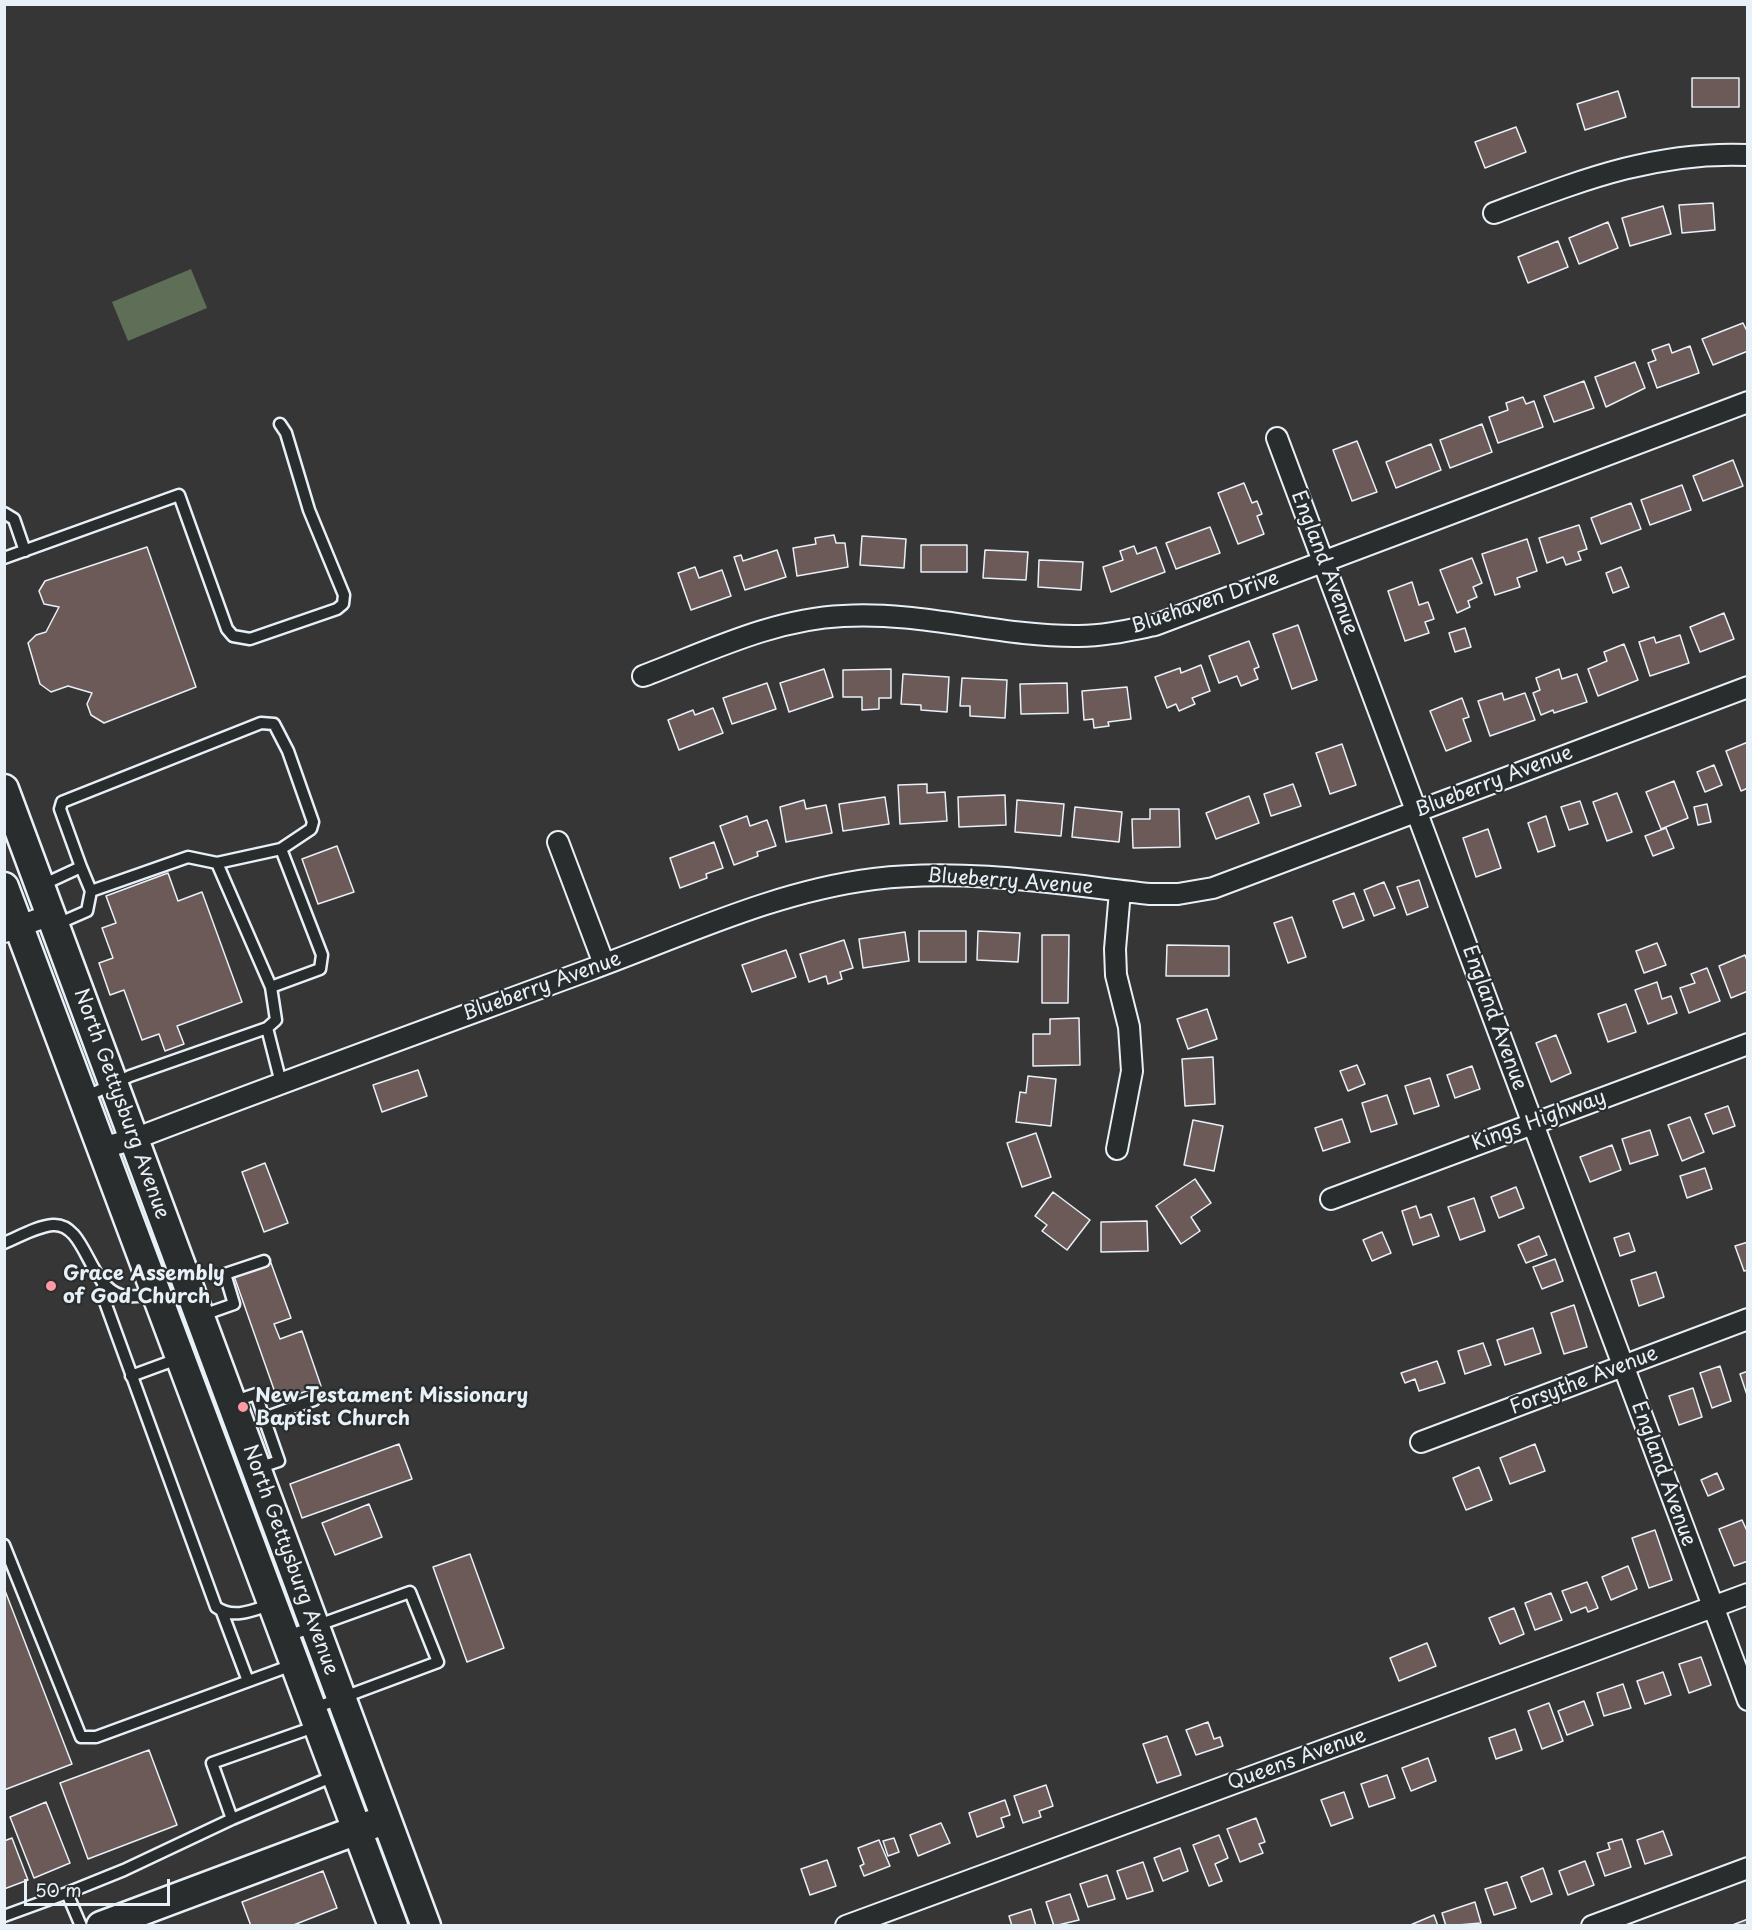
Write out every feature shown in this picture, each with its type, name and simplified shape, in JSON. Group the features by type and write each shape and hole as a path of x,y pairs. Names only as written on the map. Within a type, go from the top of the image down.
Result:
{"main road":[{"name":"North Gettysburg Avenue","path":"4,789 426,1926"},
{"name":"North Gettysburg Avenue","path":"4,887 11,929 83,1098 393,1926"},
{"path":"157,1295 187,1283"},
{"path":"180,1358 211,1347"},
{"path":"273,1604 303,1594"},
{"path":"295,1664 325,1654"},
{"path":"101,1926 386,1820"}],"street":[{"path":"1494,213 1595,175 1636,164 1692,155 1748,155"},
{"name":"Bluehaven Drive","path":"643,676 772,628 843,615 878,616 1066,636 1113,634 1155,625 1748,402"},
{"name":"England Avenue","path":"1277,438 1748,1700"},
{"name":"Blueberry Avenue","path":"102,1148 134,1139 604,964 798,895 874,879 969,876 1120,891 1178,894 1213,888 1748,687"},
{"path":"558,842 604,964"},
{"path":"1116,1149 1132,1071 1128,1027 1116,975 1115,949 1120,891"},
{"path":"11,929 52,920"},
{"name":"Kings Highway","path":"1331,1199 1748,1044"},
{"name":"Forsythe Avenue","path":"1421,1442 1748,1319"},
{"name":"Queens Avenue","path":"846,1926 1748,1594"},
{"path":"1592,1926 1748,1868"}],"lane":[{"path":"4,558 179,495 226,629 233,636 250,639 337,609 343,604 344,595 309,510 286,433 280,424"},
{"path":"4,513 14,519 25,551"},
{"path":"52,920 87,911 91,891 60,810 62,802 261,723 274,724 288,751 313,822 311,829 281,849 217,863 188,857 91,891"},
{"path":"271,987 320,969 322,955 281,849"},
{"path":"83,1098 113,1082 267,1028 276,1020 271,987 217,863"},
{"path":"40,886 81,867"},
{"path":"267,1028 281,1083"},
{"path":"4,1243 52,1225 62,1226 78,1239 103,1284 105,1302 131,1376 216,1607 222,1612 249,1681"},
{"path":"200,1317 234,1304 225,1274 264,1261"},
{"path":"103,1284 123,1296 157,1295"},
{"path":"131,1376 180,1358"},
{"path":"232,1402 256,1394 279,1461 256,1469"},
{"path":"264,1418 314,1400"},
{"path":"4,1545 81,1737 96,1737 295,1664"},
{"path":"232,1819 212,1763 315,1717 342,1699 438,1662 410,1592 285,1637"},
{"path":"222,1612 241,1614 273,1604"},
{"path":"4,1916 67,1893 338,1774"},
{"path":"67,1893 81,1926"}],"green space":[{"path":"191,269 207,308 128,341 112,302"}],"building":[{"path":"1692,78 1739,78 1739,107 1692,107"},
{"path":"1618,91 1626,117 1585,130 1577,104"},
{"path":"1516,127 1526,152 1485,168 1475,142"},
{"path":"1713,203 1715,230 1682,233 1679,205"},
{"path":"1663,206 1671,234 1630,246 1622,218"},
{"path":"1608,222 1618,248 1579,264 1569,238"},
{"path":"1558,241 1568,267 1528,283 1518,257"},
{"path":"1743,323 1748,333 1748,351 1713,365 1702,339"},
{"path":"1669,344 1672,353 1690,346 1699,373 1657,388 1648,363 1656,360 1652,350"},
{"path":"1635,362 1645,388 1606,407 1595,377"},
{"path":"1584,381 1594,408 1554,422 1544,396"},
{"path":"1523,397 1526,404 1534,401 1543,427 1498,443 1489,417 1508,410 1506,403"},
{"path":"1482,424 1492,452 1450,468 1440,440"},
{"path":"1357,441 1377,492 1352,501 1333,450"},
{"path":"1431,444 1441,470 1396,488 1386,462"},
{"path":"1733,460 1743,486 1703,501 1693,476"},
{"path":"1244,483 1252,503 1257,501 1262,514 1257,516 1264,534 1238,544 1218,493"},
{"path":"1682,485 1691,510 1650,525 1641,500"},
{"path":"1631,503 1641,529 1601,544 1591,518"},
{"path":"1579,525 1587,549 1578,552 1581,560 1566,565 1563,557 1547,563 1539,538"},
{"path":"1210,527 1220,553 1176,569 1166,543"},
{"path":"834,535 836,543 845,543 848,567 797,576 793,548 816,544 815,538"},
{"path":"862,536 906,539 904,568 860,565"},
{"path":"1527,539 1537,571 1517,578 1520,587 1495,595 1482,554"},
{"path":"921,545 967,545 967,572 921,572"},
{"path":"1134,546 1137,554 1156,547 1165,572 1111,592 1103,567 1123,560 1120,551"},
{"path":"147,547 196,687 104,723 91,715 87,704 92,693 68,686 51,692 40,684 28,643 36,635 46,632 59,607 44,604 39,591 45,581"},
{"path":"777,550 786,577 745,590 734,557 741,555 743,561"},
{"path":"985,550 1028,552 1026,580 983,578"},
{"path":"1472,558 1482,583 1473,587 1477,597 1468,601 1470,607 1457,613 1440,570"},
{"path":"1039,560 1083,562 1081,590 1038,587"},
{"path":"695,567 699,578 722,570 731,596 691,610 678,573"},
{"path":"1621,567 1629,587 1613,593 1606,573"},
{"path":"1412,582 1419,605 1428,602 1434,619 1425,622 1429,633 1405,641 1388,591"},
{"path":"1724,613 1734,639 1700,652 1690,627"},
{"path":"1298,625 1317,680 1292,689 1273,634"},
{"path":"1465,628 1471,647 1455,652 1449,633"},
{"path":"1680,635 1689,663 1650,676 1639,642 1654,637 1656,643"},
{"path":"1249,641 1259,667 1254,669 1258,679 1241,686 1237,676 1219,683 1209,656"},
{"path":"1624,644 1638,680 1598,696 1588,669 1607,661 1604,652"},
{"path":"1201,665 1210,691 1192,698 1195,704 1179,711 1176,704 1167,708 1155,677 1180,668 1181,673"},
{"path":"824,669 833,697 789,712 780,683"},
{"path":"891,669 891,698 879,698 879,709 862,710 862,697 843,697 843,670"},
{"path":"1559,669 1562,679 1577,674 1587,702 1541,715 1533,693 1540,690 1536,678"},
{"path":"903,674 949,677 947,712 921,710 921,705 901,704"},
{"path":"962,678 1007,680 1005,718 970,716 970,706 960,706"},
{"path":"767,683 776,709 732,724 723,698"},
{"path":"1067,683 1068,713 1021,714 1020,684"},
{"path":"1127,687 1131,719 1108,722 1109,726 1094,728 1093,719 1084,720 1082,691"},
{"path":"1502,693 1504,700 1525,693 1535,720 1490,736 1478,701"},
{"path":"1462,698 1469,717 1463,719 1471,741 1446,751 1430,711"},
{"path":"713,708 723,733 679,750 668,720 693,710 695,715"},
{"path":"1748,742 1748,788 1741,791 1726,751"},
{"path":"1342,744 1356,785 1330,794 1316,753"},
{"path":"1714,765 1722,785 1705,792 1697,772"},
{"path":"1674,781 1688,818 1661,829 1646,792"},
{"path":"927,784 927,793 945,792 947,821 900,824 898,785"},
{"path":"1293,784 1301,806 1271,816 1264,794"},
{"path":"1617,793 1632,832 1607,841 1593,802"},
{"path":"1005,795 1006,825 959,827 958,797"},
{"path":"1249,796 1259,823 1216,839 1206,813"},
{"path":"885,797 889,824 843,831 839,804"},
{"path":"804,800 806,809 826,805 832,833 786,842 780,807"},
{"path":"1017,800 1064,804 1061,836 1015,832"},
{"path":"1580,801 1588,824 1569,830 1561,807"},
{"path":"1707,804 1711,822 1698,825 1694,807"},
{"path":"1075,807 1122,812 1119,842 1072,837"},
{"path":"1150,809 1179,809 1180,847 1133,848 1132,819 1150,819"},
{"path":"747,816 750,826 767,820 776,846 757,852 758,856 734,865 720,826"},
{"path":"1546,816 1555,846 1538,852 1528,823"},
{"path":"1666,828 1674,848 1653,856 1645,836"},
{"path":"1488,829 1501,868 1476,877 1463,838"},
{"path":"714,842 723,868 706,874 707,878 680,888 670,858"},
{"path":"337,846 354,892 318,904 302,859"},
{"path":"168,873 178,901 202,892 242,1002 177,1026 184,1044 165,1051 159,1034 142,1040 124,990 110,995 99,963 113,958 102,928 116,923 106,896"},
{"path":"1419,880 1428,907 1407,915 1397,887"},
{"path":"1384,882 1395,908 1374,916 1364,890"},
{"path":"1354,893 1364,920 1343,928 1333,901"},
{"path":"1292,917 1306,957 1288,963 1274,923"},
{"path":"919,931 966,931 966,962 919,962"},
{"path":"978,931 1020,933 1018,962 977,960"},
{"path":"905,932 909,961 863,968 859,939"},
{"path":"1042,935 1069,935 1068,1003 1042,1003"},
{"path":"844,940 853,968 840,972 842,979 828,984 826,976 809,982 800,954"},
{"path":"1657,943 1666,965 1644,973 1636,951"},
{"path":"1167,945 1229,946 1229,976 1166,976"},
{"path":"786,950 796,977 752,992 742,965"},
{"path":"1745,955 1748,963 1748,991 1731,998 1719,966"},
{"path":"1707,968 1720,1001 1689,1013 1680,988 1695,983 1691,974"},
{"path":"1657,982 1662,999 1671,996 1677,1013 1648,1024 1635,990"},
{"path":"1626,1004 1636,1032 1608,1042 1598,1014"},
{"path":"1207,1009 1217,1039 1188,1049 1177,1019"},
{"path":"1079,1018 1080,1065 1033,1066 1033,1034 1050,1034 1050,1019"},
{"path":"1556,1035 1571,1073 1551,1082 1536,1043"},
{"path":"1213,1057 1215,1104 1185,1106 1182,1059"},
{"path":"1357,1065 1365,1084 1348,1091 1340,1071"},
{"path":"1472,1066 1480,1089 1455,1098 1447,1075"},
{"path":"418,1070 427,1096 382,1112 373,1085"},
{"path":"1028,1076 1056,1079 1051,1126 1016,1122 1020,1092 1026,1093"},
{"path":"1430,1078 1439,1106 1414,1114 1405,1086"},
{"path":"1387,1095 1397,1124 1371,1132 1362,1103"},
{"path":"1728,1106 1735,1126 1713,1134 1705,1114"},
{"path":"1690,1117 1704,1152 1682,1161 1668,1125"},
{"path":"1342,1119 1350,1142 1323,1151 1315,1128"},
{"path":"1193,1120 1223,1126 1214,1171 1184,1165"},
{"path":"1650,1130 1658,1155 1630,1164 1622,1139"},
{"path":"1036,1133 1051,1177 1022,1187 1007,1143"},
{"path":"1612,1145 1621,1170 1590,1182 1580,1157"},
{"path":"265,1163 288,1223 264,1232 242,1172"},
{"path":"1705,1168 1712,1189 1687,1198 1680,1176"},
{"path":"1195,1179 1211,1203 1191,1217 1200,1231 1181,1244 1156,1206"},
{"path":"1516,1187 1524,1208 1499,1218 1491,1197"},
{"path":"1053,1192 1090,1220 1067,1250 1042,1231 1047,1225 1035,1216"},
{"path":"1474,1198 1485,1231 1460,1240 1448,1207"},
{"path":"1416,1206 1420,1218 1431,1214 1439,1236 1413,1245 1402,1211"},
{"path":"1147,1221 1148,1251 1101,1252 1101,1222"},
{"path":"1382,1232 1391,1253 1372,1261 1363,1240"},
{"path":"1629,1233 1635,1251 1620,1256 1614,1238"},
{"path":"1539,1236 1547,1255 1526,1263 1518,1245"},
{"path":"1748,1242 1748,1270 1744,1271 1735,1246"},
{"path":"1555,1259 1563,1281 1542,1289 1533,1267"},
{"path":"271,1263 291,1318 274,1324 280,1339 302,1331 321,1386 278,1401 234,1276"},
{"path":"1656,1272 1664,1297 1639,1306 1631,1280"},
{"path":"1574,1305 1587,1347 1564,1354 1551,1313"},
{"path":"1533,1328 1541,1353 1505,1365 1497,1340"},
{"path":"1483,1343 1491,1365 1465,1374 1458,1351"},
{"path":"1437,1361 1445,1383 1419,1391 1415,1379 1405,1383 1401,1373"},
{"path":"1720,1366 1731,1401 1712,1408 1700,1373"},
{"path":"1748,1371 1748,1395 1747,1395 1740,1374"},
{"path":"1693,1388 1702,1417 1679,1425 1669,1396"},
{"path":"399,1444 412,1479 302,1518 290,1484"},
{"path":"1535,1444 1545,1471 1510,1484 1500,1458"},
{"path":"1479,1467 1492,1500 1466,1510 1453,1478"},
{"path":"1717,1473 1724,1489 1708,1496 1701,1480"},
{"path":"369,1504 382,1537 335,1555 322,1523"},
{"path":"1742,1520 1748,1533 1748,1561 1734,1566 1719,1529"},
{"path":"1655,1530 1672,1580 1649,1588 1632,1538"},
{"path":"470,1554 504,1648 467,1662 433,1567"},
{"path":"1628,1566 1637,1589 1611,1600 1602,1577"},
{"path":"1587,1582 1598,1608 1588,1612 1586,1607 1571,1613 1562,1591"},
{"path":"4,1588 72,1764 4,1790"},
{"path":"1551,1593 1562,1620 1535,1630 1525,1603"},
{"path":"1514,1608 1524,1634 1500,1644 1489,1618"},
{"path":"1427,1643 1436,1666 1399,1681 1390,1658"},
{"path":"1701,1657 1711,1685 1689,1693 1679,1664"},
{"path":"1663,1672 1671,1695 1645,1704 1637,1681"},
{"path":"1623,1684 1631,1708 1604,1716 1597,1693"},
{"path":"1584,1701 1593,1725 1567,1735 1558,1711"},
{"path":"1549,1703 1563,1741 1542,1749 1528,1711"},
{"path":"1208,1722 1214,1739 1220,1737 1223,1746 1196,1755 1186,1730"},
{"path":"1515,1729 1522,1750 1496,1759 1489,1738"},
{"path":"1167,1736 1181,1775 1157,1783 1143,1744"},
{"path":"149,1750 177,1825 88,1859 60,1783"},
{"path":"1428,1758 1436,1781 1411,1791 1402,1768"},
{"path":"1387,1775 1395,1798 1369,1807 1361,1784"},
{"path":"1046,1785 1053,1806 1039,1811 1041,1817 1023,1823 1014,1796"},
{"path":"1344,1792 1353,1818 1331,1826 1321,1800"},
{"path":"1005,1800 1010,1815 1001,1818 1004,1827 977,1837 969,1813"},
{"path":"46,1802 70,1863 34,1878 10,1817"},
{"path":"1256,1818 1265,1842 1259,1844 1263,1853 1240,1862 1227,1829"},
{"path":"941,1823 950,1843 918,1856 910,1835"},
{"path":"1663,1831 1672,1855 1645,1864 1637,1840"},
{"path":"1219,1835 1228,1858 1215,1864 1222,1881 1209,1886 1193,1845"},
{"path":"12,1838 28,1880 4,1889 4,1841"},
{"path":"894,1838 899,1852 888,1856 883,1841"},
{"path":"1622,1839 1631,1867 1605,1876 1597,1853 1610,1849 1608,1843"},
{"path":"879,1840 890,1866 864,1876 860,1866 864,1864 858,1848"},
{"path":"1180,1848 1188,1871 1163,1881 1154,1858"},
{"path":"827,1860 836,1886 810,1895 801,1869"},
{"path":"1585,1861 1594,1885 1568,1895 1559,1871"},
{"path":"1143,1862 1153,1891 1127,1899 1117,1871"},
{"path":"1543,1868 1552,1894 1531,1902 1521,1877"},
{"path":"323,1871 337,1908 291,1926 251,1926 242,1902"},
{"path":"1107,1875 1115,1899 1088,1907 1080,1884"},
{"path":"1507,1882 1516,1908 1494,1915 1485,1889"},
{"path":"1070,1894 1079,1920 1054,1926 1046,1902"},
{"path":"1475,1902 1481,1923 1446,1926 1442,1913"},
{"path":"1031,1909 1036,1926 1012,1926 1009,1916"},
{"path":"1434,1915 1438,1926 1408,1926"},
{"path":"1748,1919 1748,1926 1730,1926"}],"place":[{"name":"Grace Assembly of God Church","path":"51,1286"},
{"name":"New Testament Missionary Baptist Church","path":"243,1407"}]}
